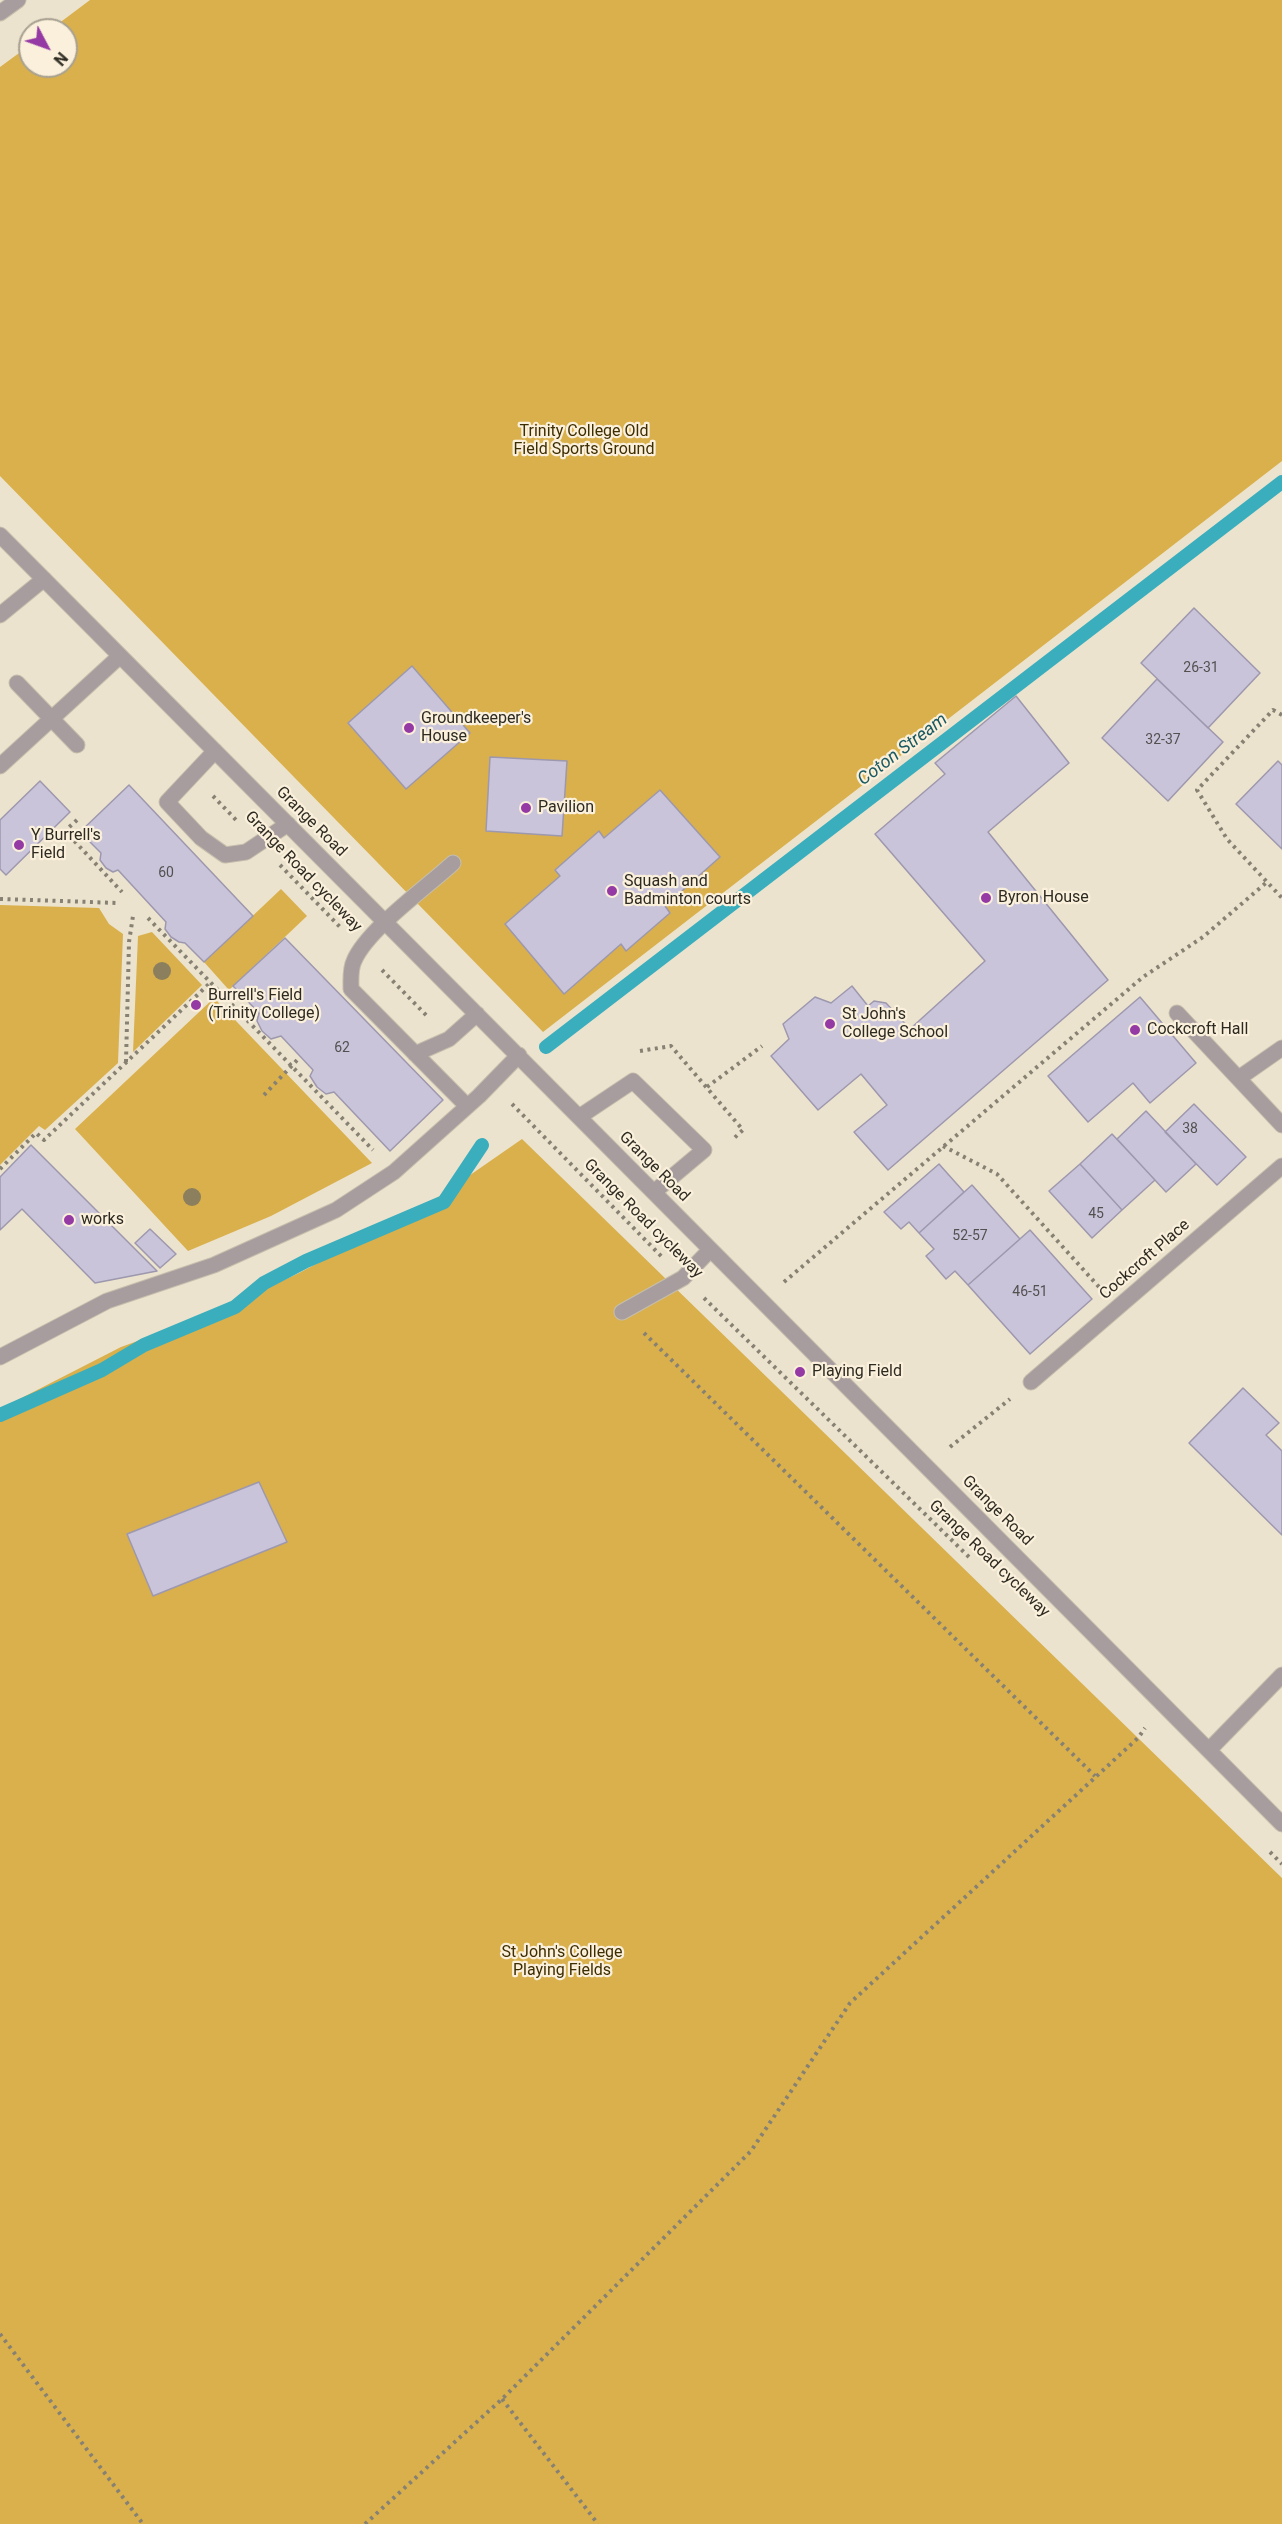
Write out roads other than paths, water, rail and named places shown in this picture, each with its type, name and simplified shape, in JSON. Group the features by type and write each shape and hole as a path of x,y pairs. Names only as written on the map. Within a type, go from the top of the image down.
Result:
{"street":[{"path":"0,13 18,0"},
{"name":"Grange Road","path":"0,535 1282,1824"},
{"path":"0,615 44,579"},
{"path":"0,766 120,656"},
{"path":"17,683 77,745"},
{"path":"216,751 167,802 201,838 225,855 246,852 260,845 288,824"},
{"path":"453,863 386,922 361,948 352,963 351,989 468,1107"},
{"path":"1177,1013 1282,1125"},
{"path":"415,1054 449,1038 477,1014"},
{"path":"1239,1078 1282,1048"},
{"path":"0,1358 107,1301 213,1265 336,1210 394,1172 468,1107 519,1055"},
{"path":"579,1117 633,1081 704,1150 654,1192"},
{"name":"Cockcroft Place","path":"1031,1382 1282,1166"},
{"path":"622,1312 683,1278 710,1250"},
{"path":"1209,1750 1282,1675"}],"waterway":[{"name":"Coton Stream","path":"546,1047 1282,482"},
{"path":"0,1415 102,1370 144,1345 235,1307 264,1283 306,1261 444,1202 482,1145"}],"place":[{"name":"Groundkeeper's House","path":"409,728"},
{"name":"Pavilion","path":"526,808"},
{"name":"Y Burrell's Field","path":"19,845"},
{"name":"Squash and Badminton courts","path":"612,891"},
{"name":"Byron House","path":"986,898"},
{"name":"Burrell's Field (Trinity College)","path":"196,1005"},
{"name":"St John's College School","path":"830,1024"},
{"name":"Cockcroft Hall","path":"1135,1030"},
{"name":"works","path":"69,1220"},
{"name":"Playing Field","path":"800,1372"}],"park label":[{"name":"Trinity College Old Field Sports Ground","path":"584,441"},
{"name":"St John's College Playing Fields","path":"562,1962"}]}
